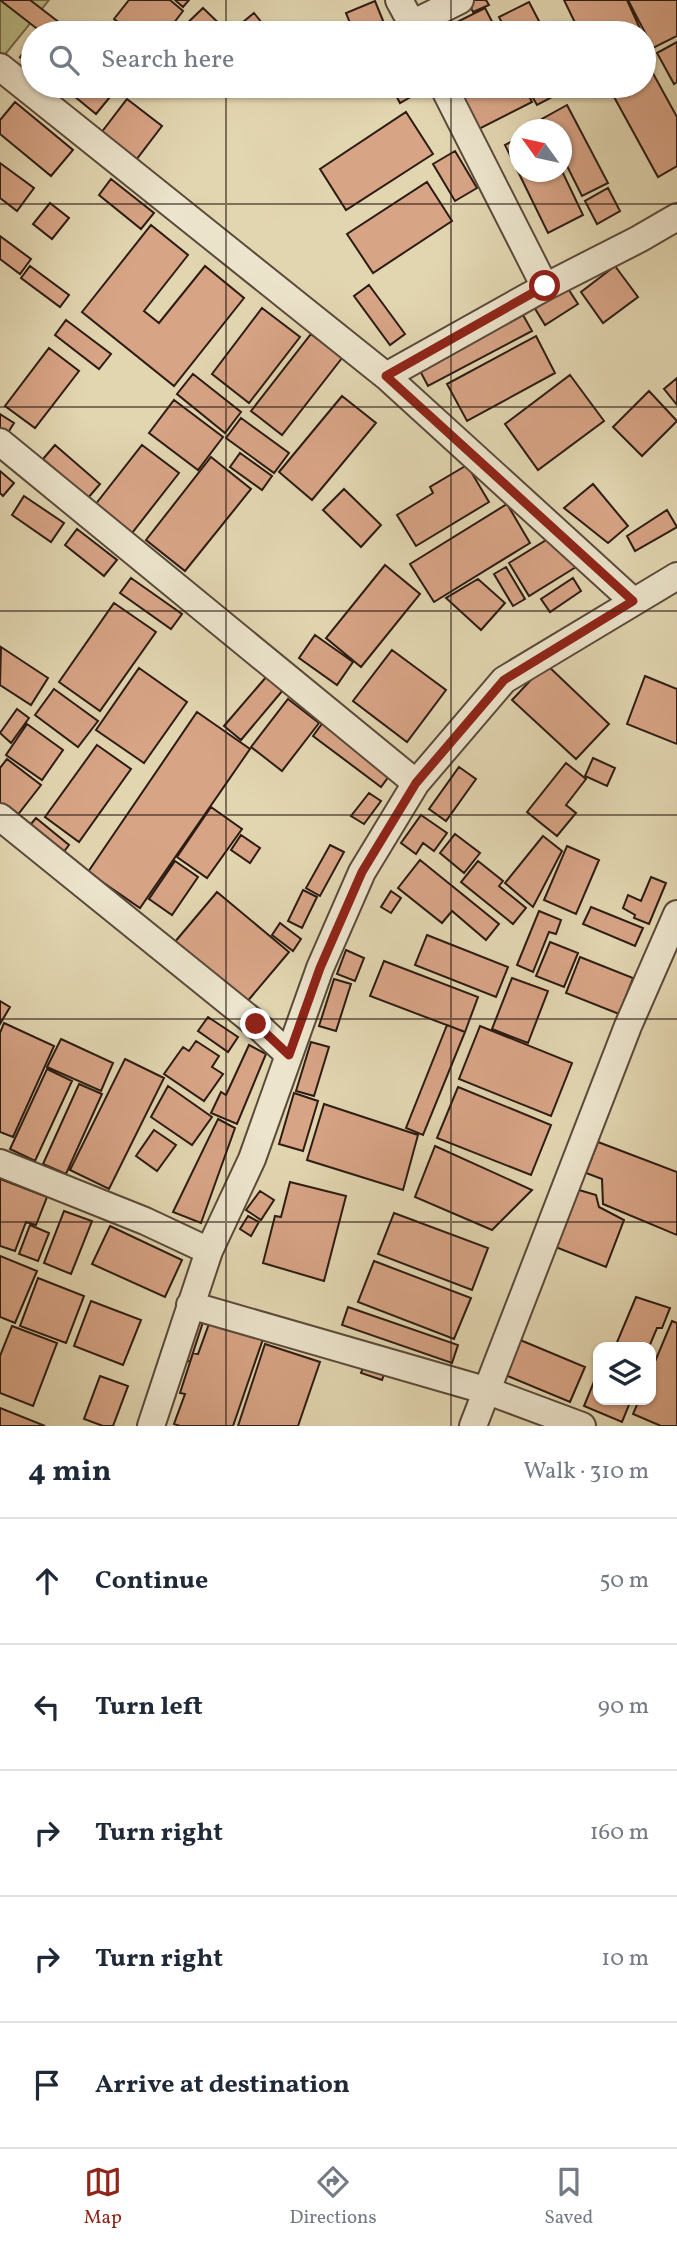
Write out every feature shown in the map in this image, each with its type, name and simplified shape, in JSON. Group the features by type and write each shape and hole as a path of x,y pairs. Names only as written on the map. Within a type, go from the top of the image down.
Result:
{"street":[{"path":"399,0 410,21"},
{"path":"427,21 460,0"},
{"path":"0,66 21,83"},
{"path":"40,98 386,376 633,601"},
{"path":"449,98 545,286"},
{"path":"386,376 545,286 677,217"},
{"path":"0,442 416,783"},
{"path":"151,1426 209,1251 252,1159 320,968 362,872 416,783 504,680 677,576"},
{"path":"0,817 256,1024 289,1055"},
{"path":"473,1426 628,1026 677,914"},
{"path":"0,1163 145,1221 209,1251"},
{"path":"190,1305 488,1391 582,1426"}],"green space":[{"path":"0,0 49,0 32,21 21,21 21,35 3,57 0,56"}],"building":[{"path":"0,0 30,0 57,21 27,21"},
{"path":"129,0 170,0 183,11 175,21 114,19"},
{"path":"175,0 189,0 183,7"},
{"path":"467,0 486,0 489,5 473,12"},
{"path":"564,0 627,0 637,21 574,21"},
{"path":"628,0 677,0 677,36 656,46 656,21 639,21"},
{"path":"375,1 383,21 349,21 346,13"},
{"path":"529,2 539,21 501,21 499,17"},
{"path":"203,8 217,21 189,21"},
{"path":"485,8 492,21 459,21"},
{"path":"254,13 260,21 244,21"},
{"path":"677,42 677,82 674,84 657,53"},
{"path":"656,79 677,117 677,166 658,177 615,98 656,98"},
{"path":"76,98 109,98 96,114"},
{"path":"459,98 530,98 532,102 475,131"},
{"path":"533,98 550,98 537,105"},
{"path":"127,99 162,126 136,160 101,133"},
{"path":"15,102 73,150 51,176 0,134 0,120"},
{"path":"567,105 608,183 582,196 572,176 572,119 542,119"},
{"path":"406,112 433,154 346,210 320,169"},
{"path":"455,151 477,188 455,201 433,164"},
{"path":"0,163 34,188 17,211 0,198"},
{"path":"111,179 154,213 141,229 99,195"},
{"path":"427,182 452,221 373,273 347,234"},
{"path":"523,182 567,182 583,215 548,233"},
{"path":"608,188 620,211 597,224 585,201"},
{"path":"50,203 69,218 52,239 33,224"},
{"path":"151,225 188,255 144,311 159,323 205,266 244,298 174,386 82,312"},
{"path":"0,236 31,259 20,274 0,259"},
{"path":"30,266 69,295 60,307 21,278"},
{"path":"615,266 638,297 603,323 581,292"},
{"path":"369,285 405,334 390,345 354,296"},
{"path":"567,287 578,304 545,325 534,307"},
{"path":"262,308 300,337 249,403 212,374"},
{"path":"523,315 532,331 428,386 419,369"},
{"path":"66,320 111,354 99,369 55,335"},
{"path":"311,334 342,358 282,435 251,411"},
{"path":"536,336 555,373 467,421 447,384"},
{"path":"49,348 79,371 35,428 5,406"},
{"path":"193,374 241,412 225,433 177,394"},
{"path":"570,375 604,421 538,470 505,424"},
{"path":"677,378 677,405 664,389"},
{"path":"649,391 677,421 642,456 613,427"},
{"path":"342,396 376,423 312,500 279,472"},
{"path":"174,400 223,437 198,470 149,433"},
{"path":"0,414 14,423 7,434 0,429"},
{"path":"241,418 289,453 274,473 226,438"},
{"path":"55,445 100,484 88,498 43,459"},
{"path":"142,445 179,473 132,533 95,505"},
{"path":"240,453 272,476 262,490 230,467"},
{"path":"211,457 251,489 185,571 146,540"},
{"path":"467,465 489,502 416,546 397,515 433,493 430,487"},
{"path":"0,471 14,483 3,496 0,493"},
{"path":"593,484 628,526 608,543 564,508"},
{"path":"344,489 381,525 361,547 323,510"},
{"path":"24,496 64,523 51,542 12,515"},
{"path":"507,504 530,543 434,602 410,564"},
{"path":"667,510 677,527 635,551 627,536"},
{"path":"77,529 117,560 104,576 65,545"},
{"path":"556,534 576,567 529,596 509,563"},
{"path":"385,565 420,594 361,667 326,638"},
{"path":"506,567 525,599 513,606 494,574"},
{"path":"131,578 182,614 171,629 120,593"},
{"path":"573,578 581,591 550,612 541,599"},
{"path":"478,579 505,603 481,630 446,598"},
{"path":"114,603 156,632 100,711 59,682"},
{"path":"315,635 353,662 337,685 299,658"},
{"path":"1,647 48,678 31,705 0,685"},
{"path":"392,650 446,690 407,742 353,701"},
{"path":"546,664 609,724 576,759 512,700"},
{"path":"139,668 187,702 144,763 96,730"},
{"path":"267,676 283,690 241,740 224,726"},
{"path":"645,676 677,689 677,744 627,724"},
{"path":"54,689 98,721 78,747 35,715"},
{"path":"288,699 319,723 282,771 251,747"},
{"path":"17,709 29,718 11,743 0,733"},
{"path":"197,712 250,749 140,908 88,872"},
{"path":"324,721 392,772 381,787 313,736"},
{"path":"27,724 63,750 42,780 6,755"},
{"path":"97,745 131,769 79,842 45,817"},
{"path":"593,758 615,768 607,786 585,776"},
{"path":"7,759 41,785 16,817 0,804 0,768"},
{"path":"566,763 586,779 566,805 576,813 557,836 527,812"},
{"path":"459,767 476,779 446,821 429,809"},
{"path":"369,793 381,801 364,824 351,816"},
{"path":"211,807 242,829 207,878 177,857"},
{"path":"421,815 447,833 434,851 423,843 416,854 401,843"},
{"path":"36,818 69,845 59,858 25,831"},
{"path":"455,834 480,853 464,873 440,853"},
{"path":"241,835 260,848 250,863 231,850"},
{"path":"543,836 562,851 533,907 505,883"},
{"path":"330,845 344,852 320,896 306,888"},
{"path":"567,846 599,860 576,914 544,900"},
{"path":"420,860 499,924 486,940 452,911 442,923 398,888"},
{"path":"175,861 198,877 172,915 149,899"},
{"path":"478,861 503,881 499,886 526,908 513,924 461,882"},
{"path":"651,877 666,883 649,924 634,918 635,915 623,908 628,895 641,901"},
{"path":"303,890 317,897 302,928 288,921"},
{"path":"391,891 401,898 391,913 381,907"},
{"path":"217,892 289,952 246,1003 174,943"},
{"path":"591,907 643,928 635,946 583,924"},
{"path":"539,911 561,920 556,934 549,932 533,972 517,965"},
{"path":"280,923 301,939 293,951 272,935"},
{"path":"427,935 508,967 496,997 415,965"},
{"path":"550,942 578,953 564,987 536,976"},
{"path":"346,950 364,958 355,981 337,974"},
{"path":"580,957 633,978 619,1014 566,993"},
{"path":"384,961 478,997 465,1032 370,996"},
{"path":"512,978 548,991 528,1043 492,1029"},
{"path":"334,979 351,984 336,1031 319,1026"},
{"path":"0,1001 10,1007 0,1024"},
{"path":"208,1017 238,1037 228,1052 198,1031"},
{"path":"4,1023 54,1046 13,1137 0,1132 0,1033"},
{"path":"447,1025 465,1032 423,1135 406,1128"},
{"path":"480,1026 572,1063 551,1116 459,1079"},
{"path":"61,1039 113,1063 101,1091 47,1067"},
{"path":"196,1041 219,1056 212,1067 223,1074 204,1101 164,1074 183,1047 189,1051"},
{"path":"311,1042 329,1047 314,1096 296,1091"},
{"path":"249,1045 266,1054 237,1124 211,1113 221,1092 226,1095"},
{"path":"125,1059 164,1078 109,1189 70,1170"},
{"path":"47,1069 72,1081 35,1161 10,1149"},
{"path":"79,1084 102,1094 66,1174 43,1164"},
{"path":"168,1086 212,1117 192,1145 151,1117"},
{"path":"458,1087 551,1125 531,1175 437,1138"},
{"path":"294,1093 318,1101 303,1151 279,1144"},
{"path":"324,1104 418,1135 403,1190 307,1160"},
{"path":"218,1119 235,1128 201,1223 173,1212"},
{"path":"154,1130 176,1145 157,1171 136,1156"},
{"path":"598,1142 677,1172 677,1235 603,1204 602,1179 586,1173"},
{"path":"435,1146 532,1190 492,1230 415,1197"},
{"path":"0,1179 47,1197 36,1225 26,1222 15,1251 0,1246"},
{"path":"290,1182 346,1196 324,1281 263,1263 275,1216 281,1217"},
{"path":"579,1190 596,1195 599,1207 624,1220 606,1267 548,1244"},
{"path":"260,1191 274,1200 261,1220 246,1210"},
{"path":"64,1211 92,1221 71,1274 44,1263"},
{"path":"394,1213 488,1248 472,1290 378,1254"},
{"path":"248,1216 259,1222 251,1236 240,1229"},
{"path":"30,1225 49,1233 38,1261 19,1254"},
{"path":"110,1226 182,1260 165,1297 92,1264"},
{"path":"0,1256 37,1271 15,1323 0,1317"},
{"path":"374,1261 471,1298 454,1339 358,1302"},
{"path":"38,1278 84,1296 66,1343 20,1326"},
{"path":"636,1297 670,1308 662,1328 657,1328 651,1342 617,1342"},
{"path":"91,1301 141,1320 123,1365 74,1346"},
{"path":"348,1307 458,1345 452,1363 342,1325"},
{"path":"191,1308 206,1313 190,1362 174,1356"},
{"path":"210,1321 263,1339 233,1426 180,1426 174,1424 185,1394 180,1393 193,1353 198,1354"},
{"path":"672,1321 677,1323 677,1426 661,1426 633,1414 637,1405 656,1405 656,1359"},
{"path":"12,1326 57,1343 33,1406 0,1393 0,1356"},
{"path":"513,1337 585,1367 570,1402 498,1372"},
{"path":"265,1344 320,1362 298,1426 238,1426"},
{"path":"366,1360 387,1366 382,1380 361,1373"},
{"path":"100,1376 128,1386 113,1426 103,1426 84,1419"},
{"path":"593,1384 593,1405 629,1405 622,1422 584,1406"},
{"path":"0,1408 45,1426 0,1426"}],"route":[{"path":"256,1024 289,1055 320,968 362,872 416,783 504,680 633,601 386,376 545,286"}]}
